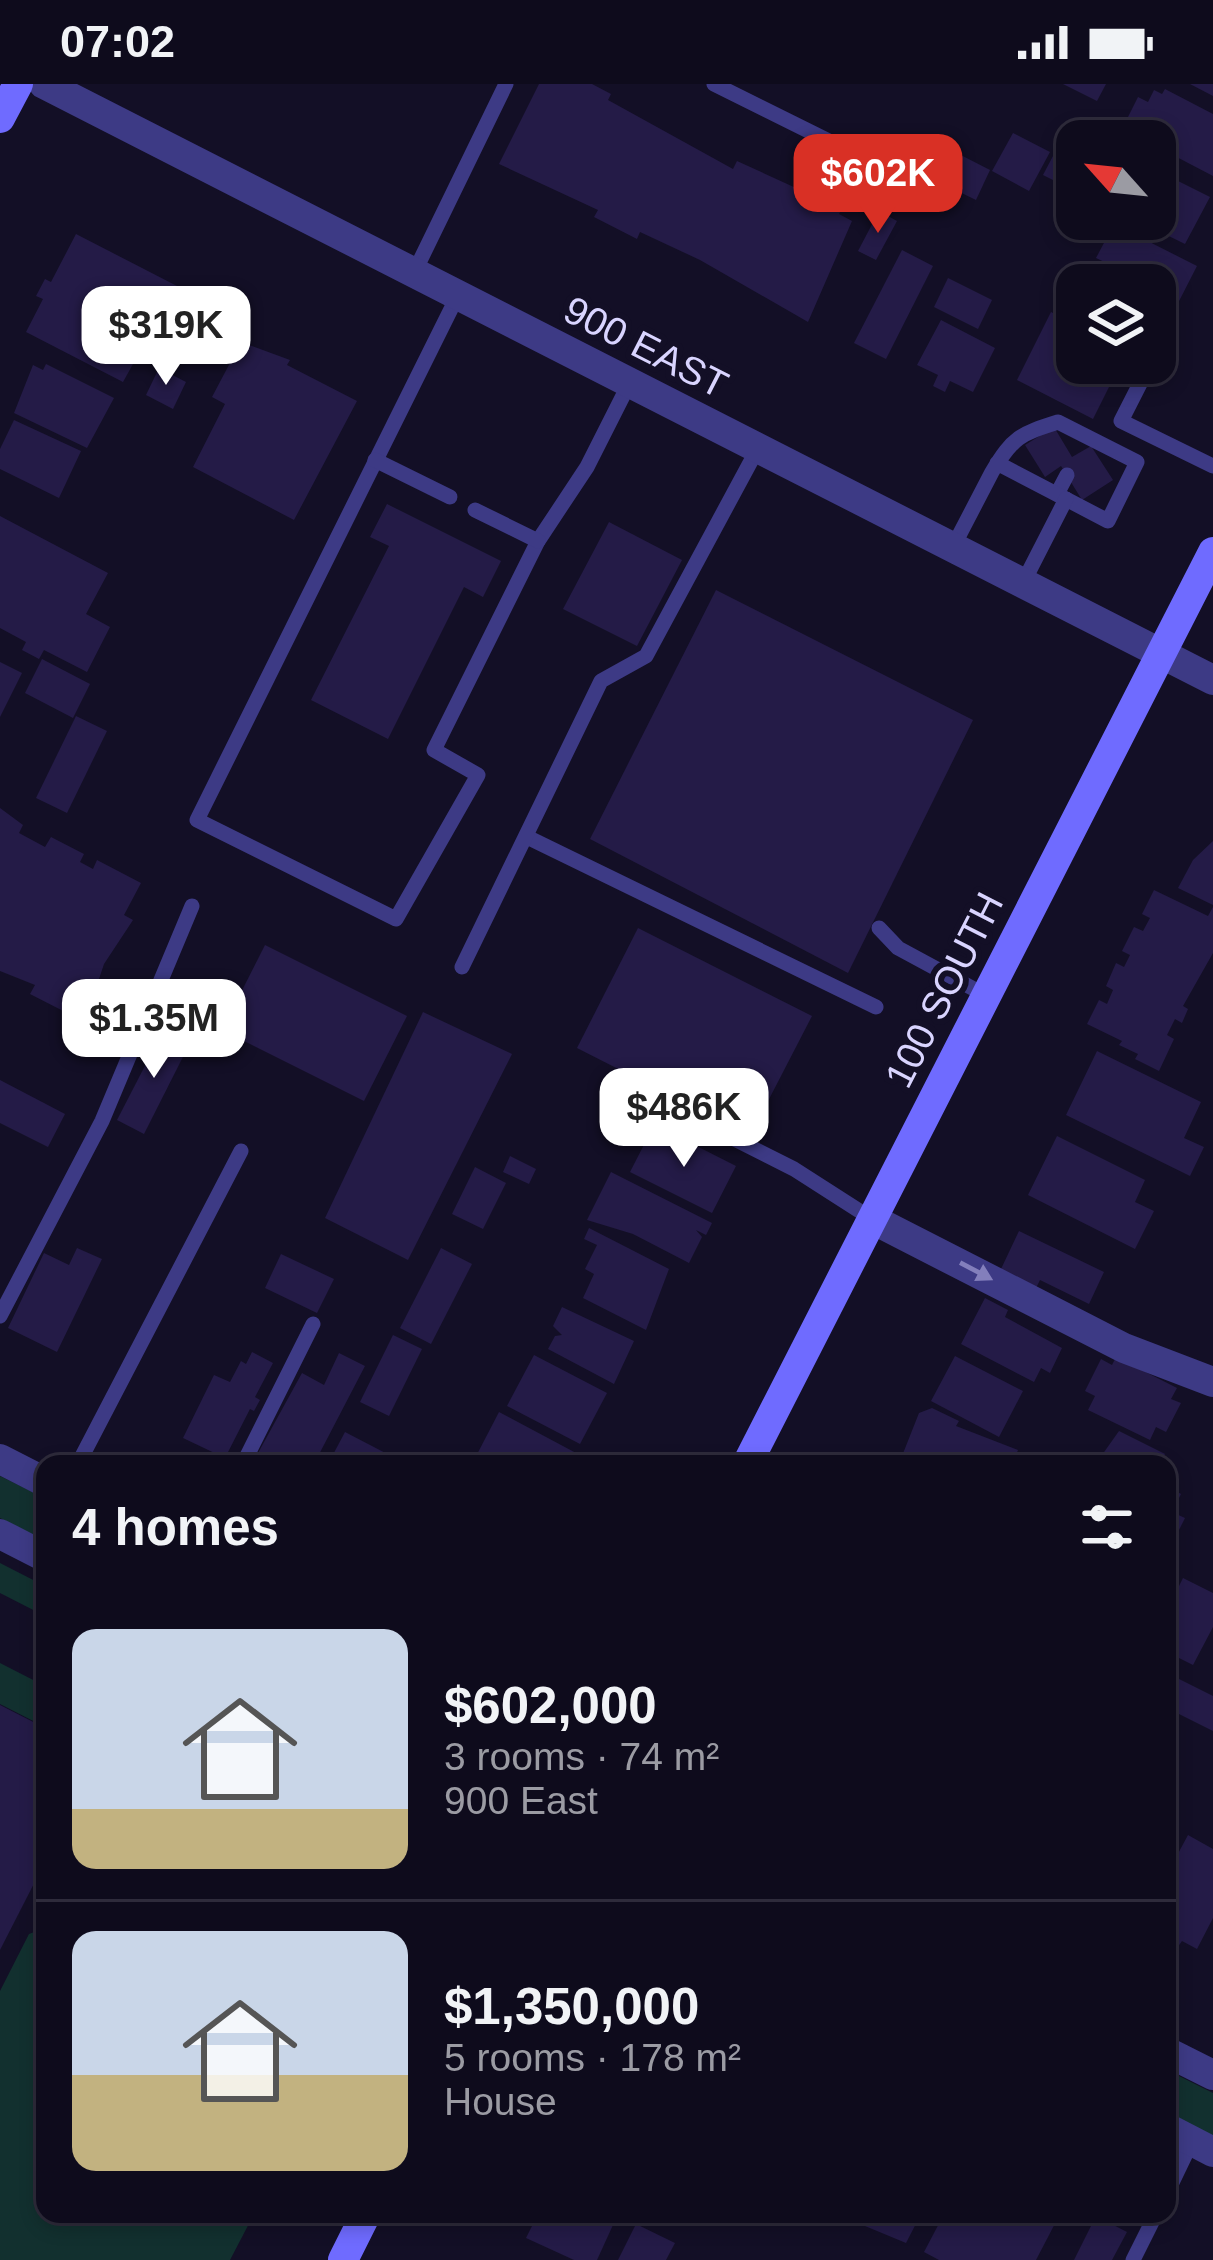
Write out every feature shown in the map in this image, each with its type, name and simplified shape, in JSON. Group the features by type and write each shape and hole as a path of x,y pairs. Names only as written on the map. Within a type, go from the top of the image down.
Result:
{"main road":[{"path":"0,118 18,84"},
{"name":"100 SOUTH","path":"752,1455 1213,552"},
{"path":"343,2260 362,2223"}],"street":[{"name":"900 EAST","path":"44,84 1213,680"},
{"path":"872,1219 1124,1348 1213,1382"},
{"path":"0,1459 36,1477"},
{"path":"0,1534 36,1552"},
{"path":"1176,2056 1213,2075"}],"lane":[{"path":"414,273 506,84"},
{"path":"714,84 865,159"},
{"path":"458,295 197,820 396,919 478,775 434,750 538,542 587,467 630,382"},
{"path":"1107,448 1140,384"},
{"path":"1121,421 1213,466"},
{"path":"953,548 997,463 1016,436 1058,422 1137,462 1108,521 997,463"},
{"path":"1078,454 1087,437"},
{"path":"462,967 601,681 646,656 758,448"},
{"path":"375,460 450,497"},
{"path":"1023,583 1062,497 1067,475"},
{"path":"475,510 538,542"},
{"path":"527,837 876,1007"},
{"path":"0,1316 102,1121 192,906"},
{"path":"879,928 898,948 985,995"},
{"path":"616,1078 794,1169 872,1219"},
{"path":"83,1455 241,1151"},
{"path":"248,1455 313,1324"},
{"path":"1176,2173 1191,2140"},
{"path":"1133,2260 1152,2223"}],"green space":[{"path":"0,1476 36,1494 36,1536 0,1518"},
{"path":"0,1563 36,1581 36,1611 0,1593"},
{"path":"0,1663 36,1681 36,1722 0,1704"},
{"path":"36,1931 36,2223 249,2223 230,2260 0,2260 0,1991 29,1934"},
{"path":"1176,2074 1213,2093 1213,2136 1176,2118"}],"building":[{"path":"539,84 592,84 611,94 608,100 733,169 737,161 842,209 839,214 852,221 808,322 700,260 640,232 637,239 594,217 598,210 499,164"},
{"path":"1063,84 1106,84 1097,101"},
{"path":"1190,84 1213,84 1213,96"},
{"path":"1165,89 1213,114 1213,176 1176,157 1176,120 1128,117 1138,97 1148,102 1154,90 1162,94"},
{"path":"1013,133 1050,152 1029,191 992,171"},
{"path":"1056,150 1056,182 1043,175"},
{"path":"953,151 990,170 976,200 939,182"},
{"path":"1176,180 1210,197 1185,244 1176,240"},
{"path":"879,211 897,221 876,260 858,251"},
{"path":"76,234 177,286 153,334 165,339 153,363 138,355 123,382 26,332 43,299 36,296 45,279 51,282"},
{"path":"1106,240 1146,240 1197,266 1176,307 1176,264 1109,264 1096,258"},
{"path":"902,250 933,266 886,359 854,343"},
{"path":"948,278 992,300 978,329 934,307"},
{"path":"1051,312 1056,314 1056,384 1110,384 1093,419 1017,380"},
{"path":"941,320 995,348 973,392 950,381 945,392 933,386 938,375 917,365"},
{"path":"241,342 290,360 287,365 357,401 294,520 193,467 225,404 212,397"},
{"path":"46,364 114,398 87,448 14,413 33,365 43,370"},
{"path":"159,368 186,382 173,409 146,395"},
{"path":"14,420 81,451 59,498 0,469 0,449"},
{"path":"1054,427 1072,457 1091,446 1113,480 1082,500 1061,466 1045,477 1025,445"},
{"path":"387,504 501,561 483,597 464,587 388,739 311,700 389,546 370,537"},
{"path":"0,516 108,573 86,614 110,627 87,672 44,650 39,659 22,650 26,642 0,628"},
{"path":"609,522 682,560 637,646 563,609"},
{"path":"716,590 973,720 848,973 590,839"},
{"path":"42,659 90,684 73,718 25,693"},
{"path":"0,662 22,673 0,717"},
{"path":"76,716 107,731 67,813 36,798"},
{"path":"0,808 23,825 19,833 45,847 51,837 84,854 80,862 93,869 97,860 141,883 124,915 133,920 104,964 96,988 85,983 69,1014 30,994 35,985 0,971"},
{"path":"1213,841 1213,905 1178,888 1193,860"},
{"path":"1154,890 1208,916 1213,907 1213,953 1183,1006 1188,1009 1182,1023 1175,1019 1167,1035 1174,1039 1159,1071 1135,1059 1138,1054 1119,1045 1122,1041 1087,1024 1099,1000 1107,1004 1113,990 1106,986 1116,963 1124,967 1130,955 1122,951 1134,927 1143,931 1150,918 1142,914"},
{"path":"638,928 812,1016 750,1136 577,1048"},
{"path":"265,945 407,1016 364,1101 222,1030"},
{"path":"423,1012 512,1054 408,1260 325,1218"},
{"path":"165,1027 191,1041 144,1134 117,1120"},
{"path":"1097,1051 1201,1102 1184,1138 1204,1147 1190,1176 1066,1115"},
{"path":"0,1080 65,1114 48,1147 0,1123"},
{"path":"663,1129 736,1166 712,1213 630,1172 649,1135 658,1140"},
{"path":"1057,1136 1145,1180 1135,1202 1154,1211 1135,1249 1028,1195"},
{"path":"510,1156 536,1169 529,1184 503,1172"},
{"path":"475,1167 506,1183 483,1229 452,1214"},
{"path":"611,1172 712,1223 706,1235 696,1230 702,1237 689,1263 633,1234 587,1220"},
{"path":"589,1228 669,1269 646,1330 583,1298 594,1274 585,1269 597,1245 584,1239"},
{"path":"1019,1231 1104,1272 1089,1304 1040,1280 1033,1294 1001,1269"},
{"path":"77,1248 102,1259 57,1352 8,1328 44,1253 69,1265"},
{"path":"441,1248 472,1264 431,1344 400,1328"},
{"path":"281,1254 334,1279 317,1313 265,1288"},
{"path":"985,1298 1008,1310 1005,1317 1062,1348 1050,1373 1041,1368 1034,1382 961,1344"},
{"path":"562,1307 634,1341 614,1384 548,1349 555,1336 562,1335 553,1326"},
{"path":"393,1335 422,1349 389,1416 360,1402"},
{"path":"252,1352 273,1363 255,1397 260,1400 254,1411 250,1409 227,1455 183,1438 214,1375 230,1382 241,1361 246,1364"},
{"path":"339,1353 365,1366 319,1455 257,1455 302,1373 324,1385"},
{"path":"534,1355 607,1393 580,1444 507,1406"},
{"path":"955,1356 1023,1391 999,1437 931,1401"},
{"path":"1116,1357 1177,1388 1171,1399 1181,1403 1166,1432 1156,1427 1150,1440 1088,1410 1095,1396 1085,1391 1101,1359 1112,1365"},
{"path":"932,1408 959,1421 956,1426 1018,1450 1016,1455 902,1455 919,1413"},
{"path":"499,1412 576,1453 575,1455 477,1455"},
{"path":"1119,1431 1165,1454 1164,1455 1102,1455"},
{"path":"345,1432 389,1455 333,1455"},
{"path":"1176,1514 1185,1518 1176,1536"},
{"path":"1183,1578 1213,1593 1213,1627 1193,1665 1176,1656 1176,1592"},
{"path":"1176,1678 1213,1696 1213,1731 1176,1712"},
{"path":"0,1705 36,1723 36,1880 0,1950"},
{"path":"1188,1835 1213,1849 1213,1918 1197,1949 1182,1941 1176,1948 1176,1857"},
{"path":"534,2223 614,2223 597,2260 574,2260 526,2238"},
{"path":"858,2223 916,2223 906,2243"},
{"path":"939,2223 1055,2223 1036,2260 939,2260 924,2252"},
{"path":"1092,2223 1110,2223 1127,2232 1112,2260 1074,2260"},
{"path":"636,2224 675,2243 666,2260 618,2260"}]}
